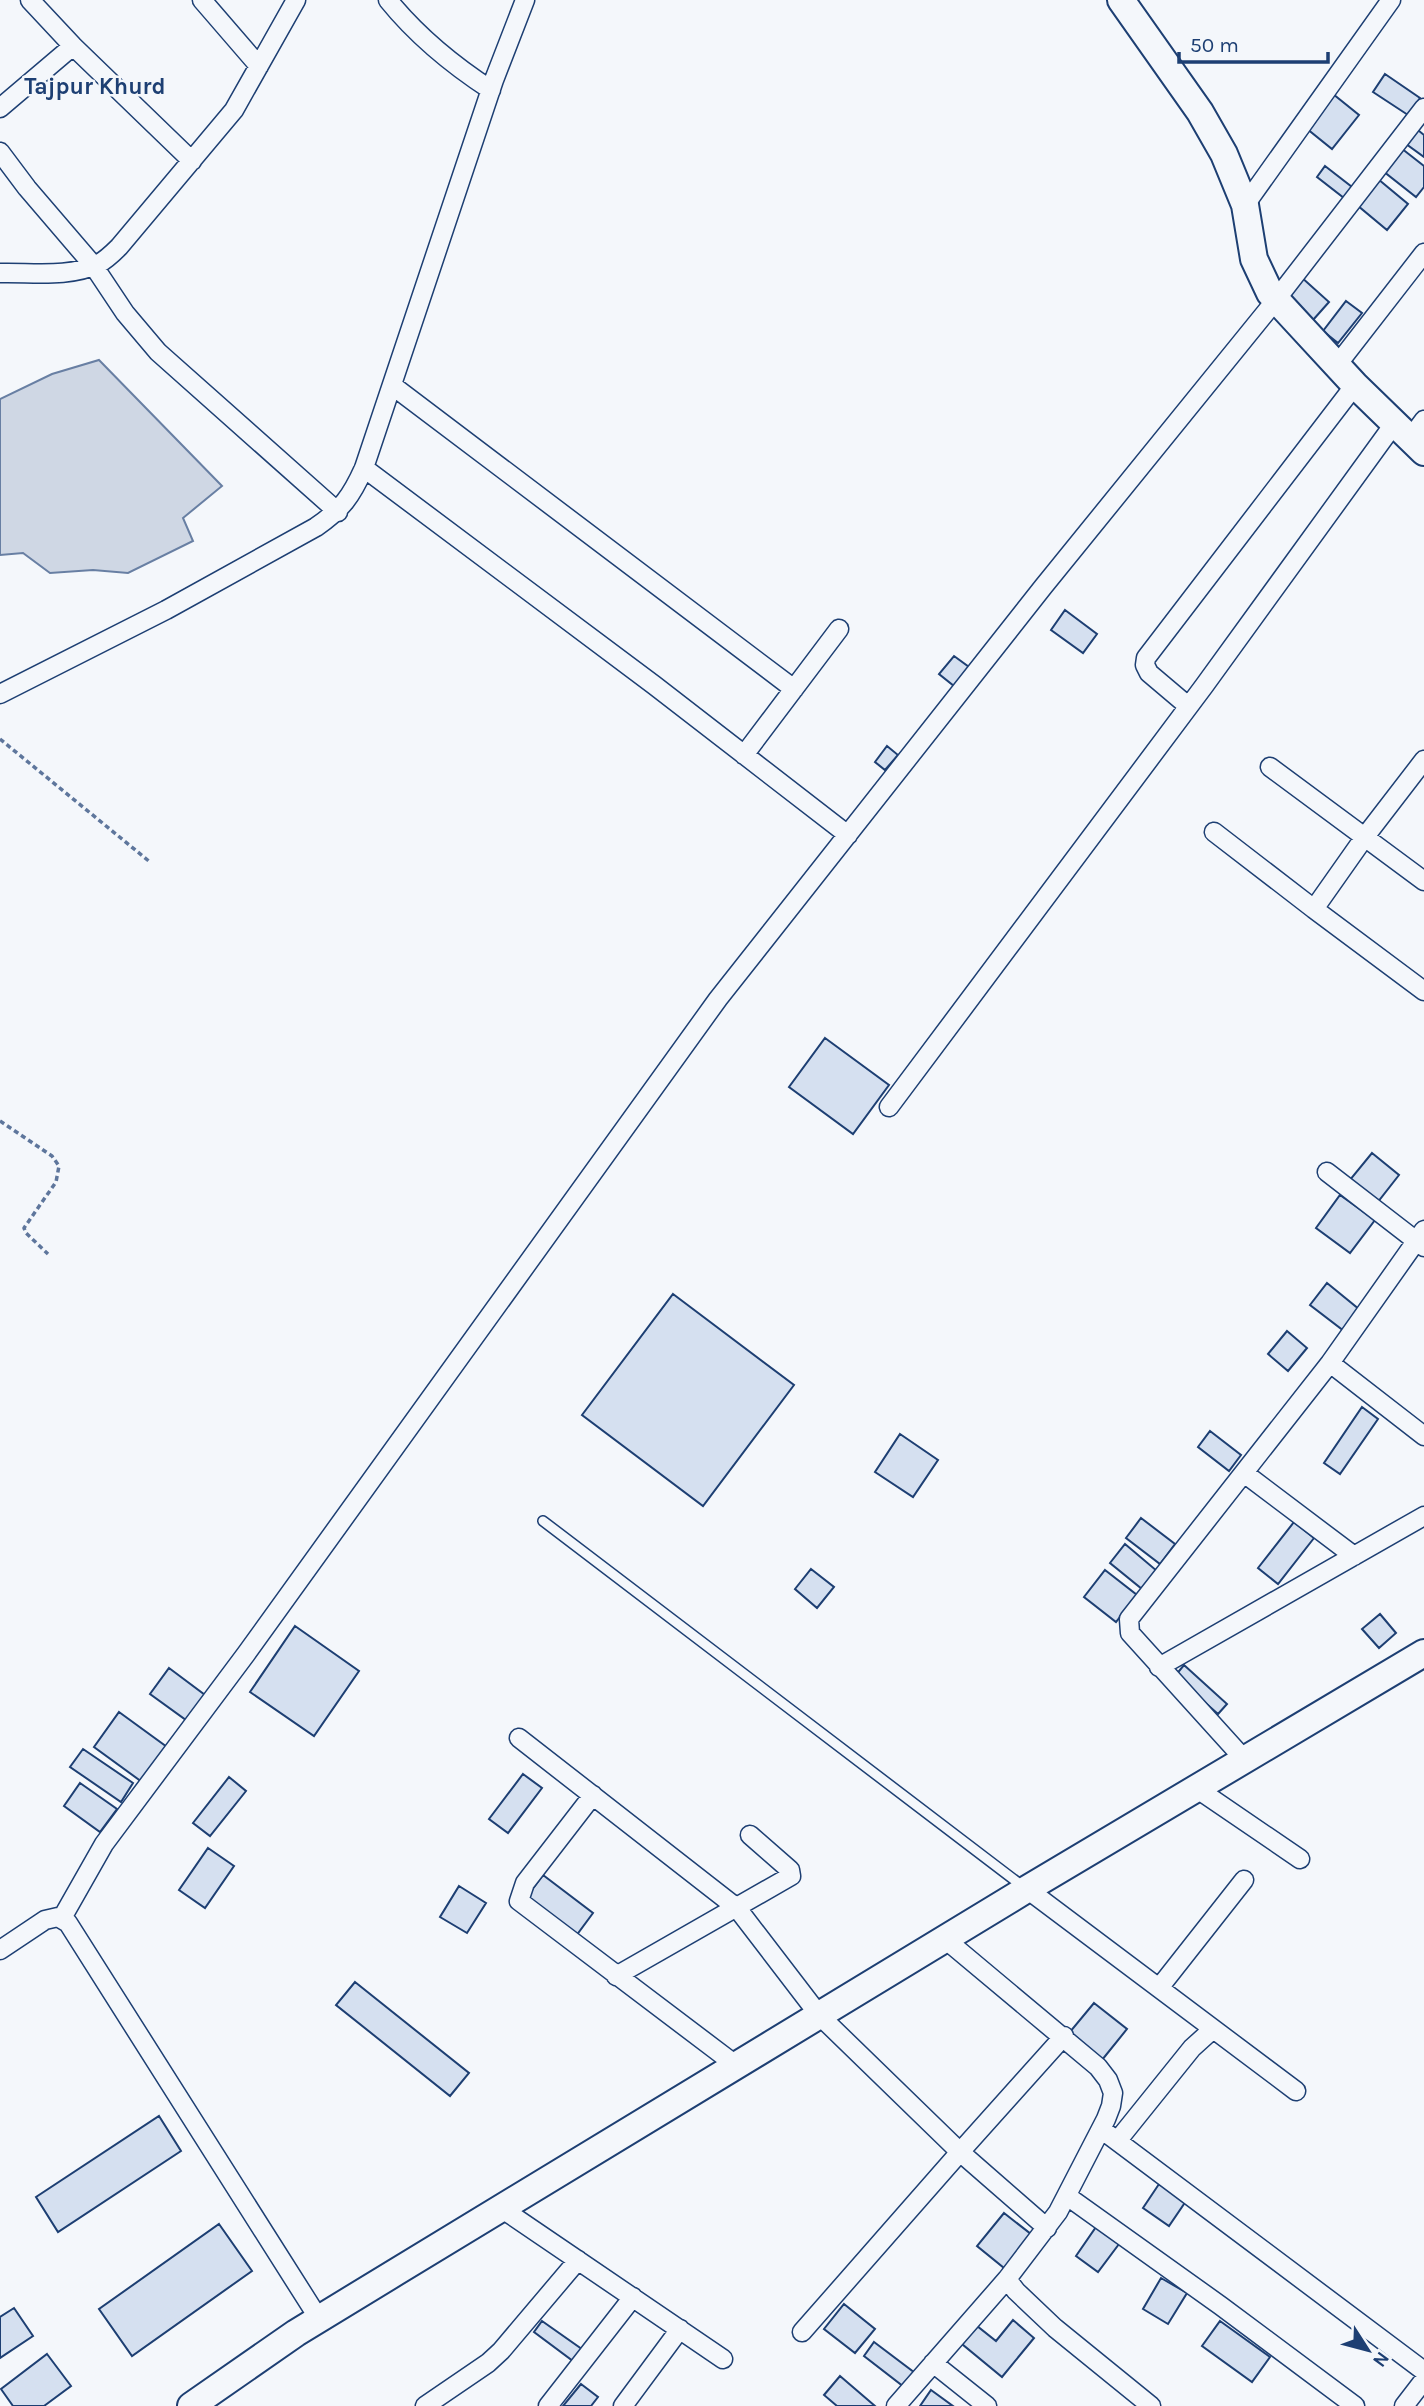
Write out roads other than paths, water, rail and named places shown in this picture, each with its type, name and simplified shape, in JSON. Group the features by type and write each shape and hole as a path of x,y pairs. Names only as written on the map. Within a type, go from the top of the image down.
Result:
{"street":[{"path":"30,0 73,46 192,161"},
{"path":"201,0 259,66"},
{"path":"0,273 56,272 93,265 119,247 234,110 296,0"},
{"path":"388,0 435,51 491,90"},
{"path":"0,694 166,610 316,527 338,512 352,494 393,386 491,90 525,0"},
{"path":"1245,205 1391,0"},
{"path":"889,1107 1188,706 1413,434 1355,385 1275,301 1263,282 1254,259 1245,205 1224,154 1131,5"},
{"path":"0,108 73,46"},
{"path":"62,1918 104,1843 261,1633 718,999 1043,587 1275,301 1424,108"},
{"path":"0,152 93,265 125,313 158,352 338,512"},
{"path":"1337,365 1424,253"},
{"path":"1188,706 1149,673 1145,665 1146,658 1355,385"},
{"path":"393,386 794,689"},
{"path":"364,468 848,835"},
{"path":"744,755 839,629"},
{"path":"1270,767 1424,881"},
{"path":"1314,909 1364,838 1420,771"},
{"path":"1214,832 1424,991"},
{"path":"1244,1759 1130,1633 1129,1619 1330,1363 1421,1239 1327,1172"},
{"path":"1330,1363 1424,1436"},
{"path":"1244,1473 1354,1556"},
{"path":"1159,1667 1354,1556 1422,1522"},
{"path":"191,2406 319,2319 1027,1889 1424,1653"},
{"path":"519,1738 737,1908 819,2015 960,2152 1047,2228"},
{"path":"1196,1788 1300,1859"},
{"path":"593,1795 525,1883 519,1901 737,2066"},
{"path":"616,1976 792,1875 788,1867 750,1835"},
{"path":"1159,1988 1244,1880"},
{"path":"1027,1889 1296,2091"},
{"path":"0,1950 54,1916 68,1923 319,2319"},
{"path":"896,2406 1007,2279 1047,2228 1067,2196 1111,2106 1111,2087 1098,2067 945,1939"},
{"path":"1118,2140 1192,2048 1213,2029"},
{"path":"802,2333 1063,2036"},
{"path":"1101,2129 1424,2371"},
{"path":"1067,2196 1222,2306 1355,2406"},
{"path":"501,2208 723,2358"},
{"path":"425,2406 501,2351 578,2260"},
{"path":"1007,2279 1016,2291 1064,2336 1151,2406"},
{"path":"548,2406 633,2297"},
{"path":"623,2406 680,2329"},
{"path":"933,2362 987,2406"},
{"path":"1404,2406 1424,2380"}],"lane":[{"path":"543,1521 1027,1889"}],"district":[{"name":"Tajpur Khurd","path":"95,86"}]}
